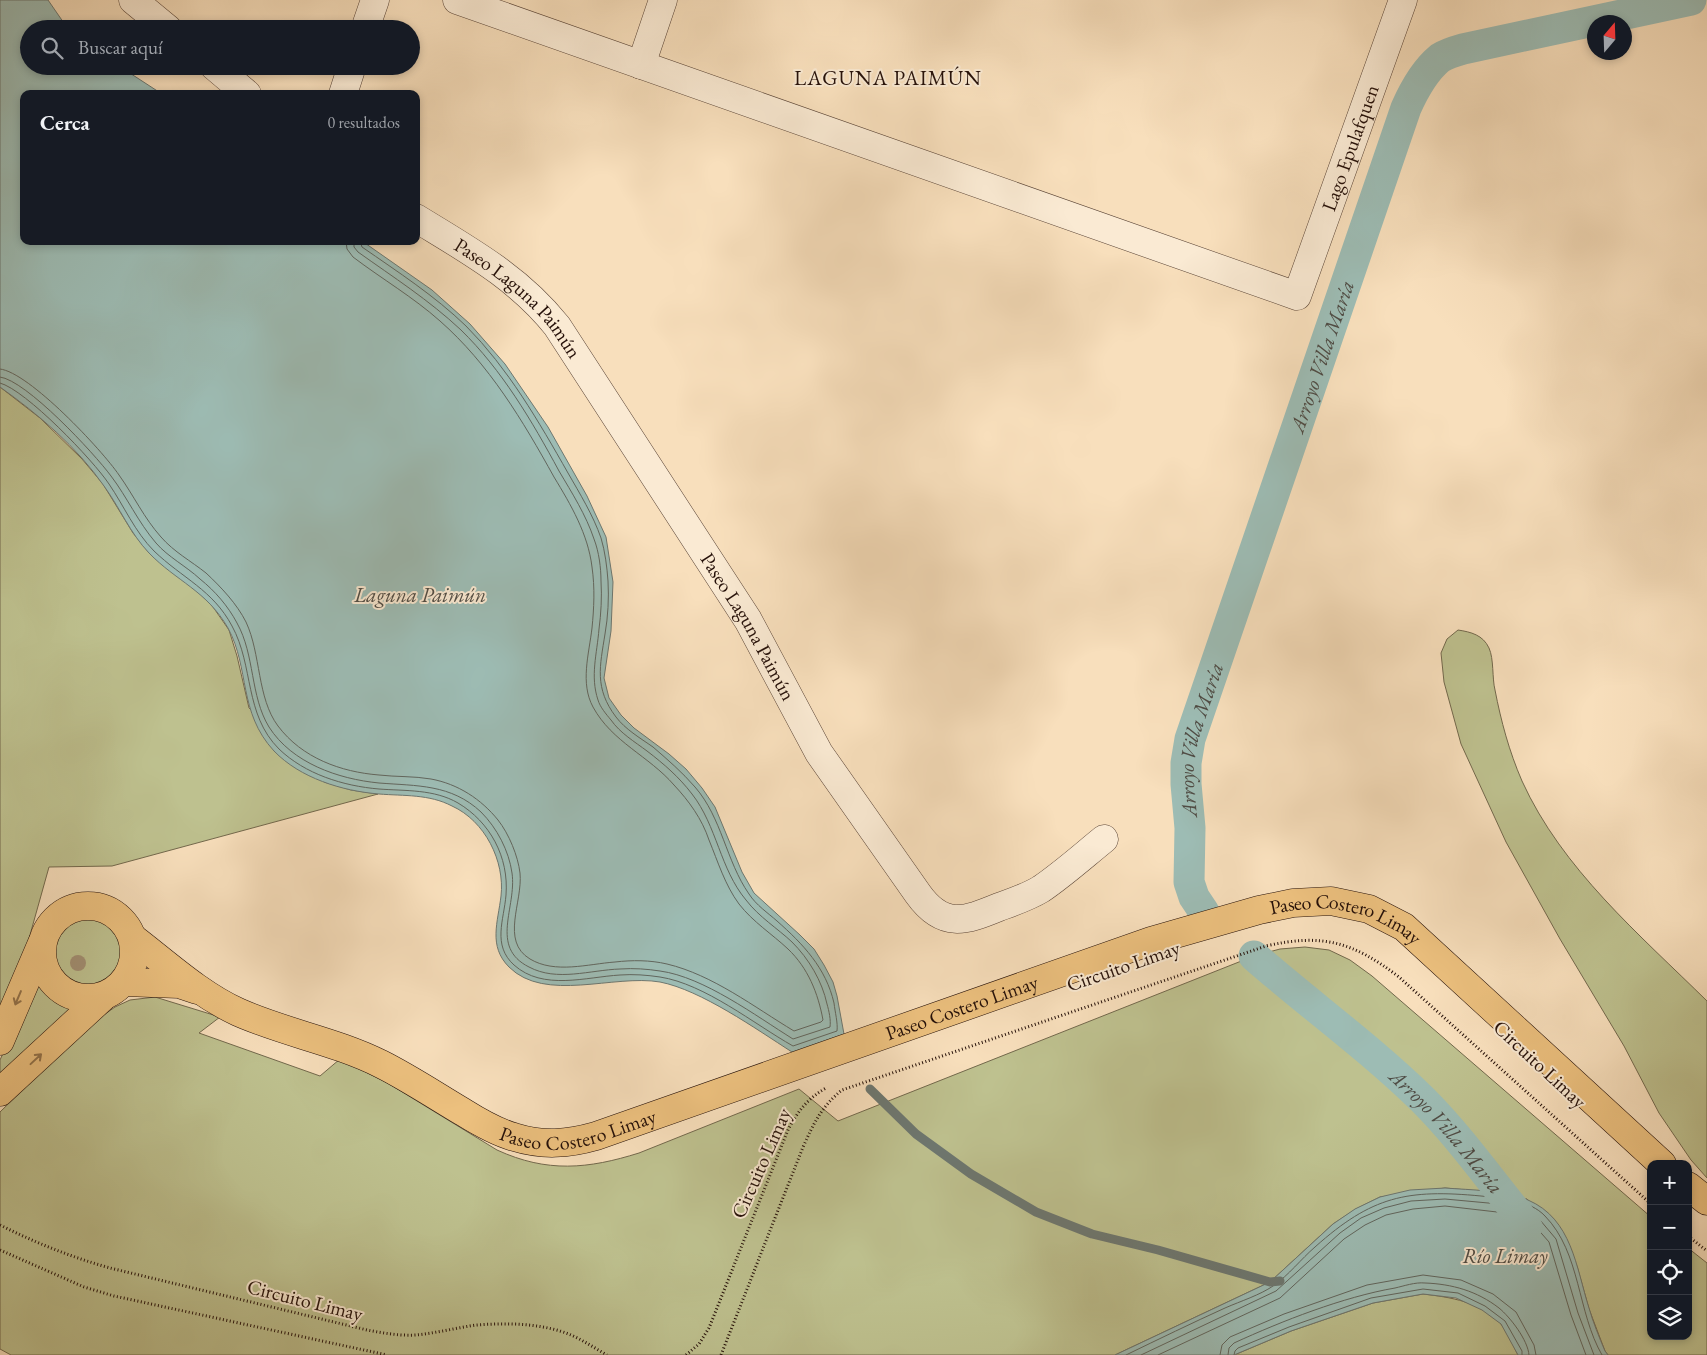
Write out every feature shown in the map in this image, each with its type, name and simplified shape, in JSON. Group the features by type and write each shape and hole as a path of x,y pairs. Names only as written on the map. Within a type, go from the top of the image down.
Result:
{"main road":[{"name":"Paseo Costero Limay","path":"44,937 42,952 44,966 51,980 62,990 75,996 90,999 114,989 179,984 202,992 239,1012 322,1040 372,1060 399,1073 493,1129 512,1137 533,1142 561,1143 575,1142 596,1136 1151,941 1276,906 1312,901 1331,901 1369,909 1387,916 1404,926 1658,1160"},
{"name":"Paseo Costero Limay","path":"0,1041 51,924 61,914 74,907 103,908 116,914 126,925 133,938 202,992"},
{"path":"0,1092 114,989 134,963 133,938"},
{"path":"1692,1189 1707,1201"}],"street":[{"path":"132,0 157,20"},
{"path":"368,20 375,0"},
{"path":"457,0 640,65 663,0"},
{"name":"Lago Epulafquen","path":"640,65 1297,296 1403,0"},
{"path":"225,75 243,90"},
{"path":"344,90 349,75"},
{"name":"Paseo Laguna Paimún","path":"420,221 506,275 539,305 557,326 748,620 819,753 918,894 930,908 947,918 966,919 1020,899 1040,889 1057,877 1104,839"}],"path":[{"path":"721,1355 803,1147 818,1114 842,1090 1266,946 1290,941 1316,940 1339,943 1359,951 1378,962 1398,977 1647,1200"},
{"name":"Circuito Limay","path":"686,1355 699,1344 709,1328 788,1130 796,1115 806,1102 833,1084"},
{"name":"Circuito Limay","path":"0,1225 44,1246 84,1260 367,1330 391,1334 416,1335 476,1326 504,1324 532,1326 559,1331 575,1337 607,1355"},
{"path":"1692,1239 1707,1251"},
{"path":"0,1250 84,1287 114,1296 387,1355"}],"green space":[{"path":"0,387 40,418 82,459 103,484 133,533 150,554 194,588 213,607 229,630 249,708 324,782 351,790 378,794 112,866 49,867 28,942 0,1014"},
{"path":"1458,630 1476,635 1489,648 1492,658 1497,702 1506,736 1522,781 1539,813 1558,843 1604,899 1707,1001 1707,1178 1691,1160 1659,1113 1624,1046 1560,939 1506,842 1461,744 1444,682 1441,653 1447,639"},
{"path":"88,917 101,920 112,927 119,938 122,951 119,964 112,975 101,982 88,985 75,982 64,975 57,964 54,951 57,938 64,927 75,920"},
{"path":"1305,947 1329,950 1350,960 1372,976 1647,1214 1647,1340 1692,1340 1692,1251 1707,1263 1707,1355 1608,1355 1589,1309 1577,1266 1527,1199 1500,1193 1445,1188 1380,1197 1356,1209 1333,1224 1270,1282 1115,1355 11,1355 0,1349 0,1112 87,1027 115,1007 130,1000 155,997 220,1017 199,1033 320,1076 340,1059 386,1082 497,1150 533,1162 568,1166 602,1163 639,1153 799,1089 838,1121 1254,956 1280,949"},
{"path":"38,976 56,996 79,1008 0,1079 0,1060"},
{"path":"1423,1294 1454,1299 1485,1310 1501,1324 1518,1355 1234,1355 1291,1331 1373,1303"}],"water":[{"name":"Laguna Paimún","path":"0,0 48,0 62,20 20,20 20,75 133,75 156,90 20,90 20,245 368,245 432,290 470,324 505,364 548,427 587,496 606,537 613,582 611,631 604,678 609,698 621,715 634,728 686,769 702,788 715,807 742,872 754,893 814,949 824,965 833,982 844,1034 792,1052 728,1011 676,986 660,982 642,981 581,985 541,983 524,978 509,967 498,951 496,942 501,896 500,869 490,844 474,821 452,806 434,799 379,794 336,786 296,769 274,751 263,736 249,706 235,643 220,615 201,595 149,553 136,537 110,494 82,458 56,432 0,387"},
{"name":"Río Limay","path":"1445,1188 1509,1194 1528,1200 1543,1208 1554,1219 1563,1232 1576,1261 1592,1319 1608,1355 1518,1355 1501,1324 1482,1310 1456,1298 1423,1294 1373,1303 1291,1331 1234,1355 1115,1355 1270,1282 1333,1224 1355,1209 1380,1197 1410,1190"}],"waterway":[{"name":"Arroyo Villa María","path":"1204,912 1194,897 1189,882 1190,828 1186,763 1190,739 1412,94 1434,63 1454,52 1691,0"},
{"name":"Arroyo Villa María","path":"1254,956 1382,1062 1423,1100 1462,1144 1527,1227"},
{"path":"870,1089 916,1134 971,1174 1036,1212 1092,1234 1158,1250 1270,1282 1280,1281"}],"district":[{"name":"LAGUNA PAIMÚN","path":"888,77"}]}
